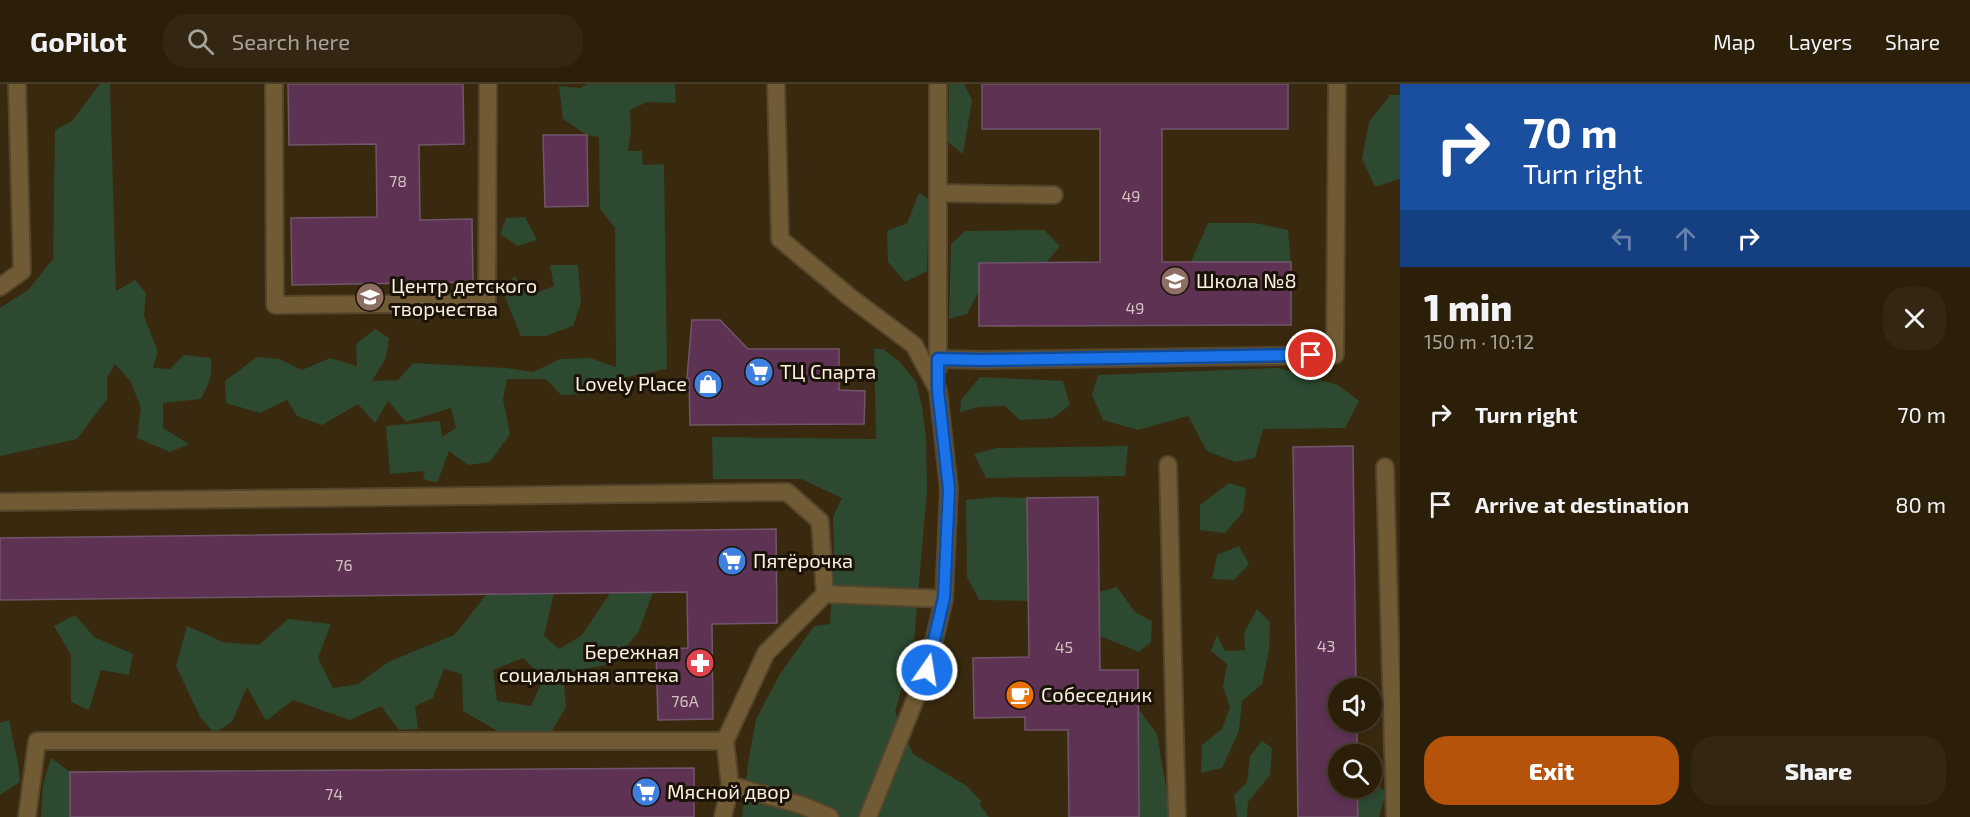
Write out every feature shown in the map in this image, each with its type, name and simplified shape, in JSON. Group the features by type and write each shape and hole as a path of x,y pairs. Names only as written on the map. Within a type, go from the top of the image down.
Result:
{"lane":[{"path":"0,287 22,271 16,84"},
{"path":"274,84 275,305 287,305 487,303 488,84"},
{"path":"776,84 780,238 851,298 914,345 938,390"},
{"path":"868,817 927,670 944,598 949,489 938,390 938,84"},
{"path":"938,359 1335,355 1337,84"},
{"path":"0,110 17,109"},
{"path":"938,193 1054,195"},
{"path":"1168,465 1177,817"},
{"path":"1385,467 1395,817"},
{"path":"0,502 787,492 820,521 825,594"},
{"path":"723,817 730,785 725,741 766,653 825,594 944,598"},
{"path":"27,817 37,741 725,741"},
{"path":"730,785 801,805 830,817"}],"green space":[{"path":"100,84 110,84 116,291 135,280 146,293 144,316 158,352 153,368 170,369 184,355 211,358 210,379 201,399 163,403 163,428 189,444 170,452 137,438 141,408 131,382 115,364 107,378 107,399 77,439 0,456 0,308 28,290 53,259 55,130 72,121"},
{"path":"587,84 675,84 676,103 647,102 630,110 631,131 628,151 642,151 643,165 664,164 667,369 617,379 604,379 591,394 561,395 546,379 507,379 503,399 510,434 490,462 468,465 449,451 437,483 423,479 425,471 390,474 386,426 440,421 442,437 456,428 451,408 406,422 388,401 375,423 358,404 322,425 297,416 287,400 260,413 226,403 225,381 257,357 279,359 302,370 330,358 357,366 356,344 375,329 389,338 386,358 372,381 398,380 413,363 506,368 533,372 560,359 590,358 616,367 615,228 600,209 599,137 587,135 563,119 559,86 581,88"},
{"path":"949,84 964,84 972,100 963,154 948,142"},
{"path":"1390,95 1400,95 1400,179 1375,187 1362,159 1369,122"},
{"path":"919,193 929,199 927,271 905,282 888,262 887,231 907,223"},
{"path":"525,217 537,240 518,246 500,234 506,218"},
{"path":"1208,223 1255,223 1288,230 1291,262 1191,262"},
{"path":"1044,230 1060,246 1047,262 979,263 979,291 967,314 949,319 951,244 965,231"},
{"path":"550,265 578,265 581,303 573,326 546,336 521,336 502,290 514,276 533,294 554,286"},
{"path":"874,349 883,349 899,361 916,382 926,437 927,491 913,652 895,712 913,754 967,786 981,801 980,805 989,817 742,817 756,719 780,674 814,626 830,624 834,559 833,517 842,498 801,479 713,479 712,437 876,439"},
{"path":"1278,368 1338,385 1359,401 1345,428 1263,429 1255,458 1235,462 1207,451 1188,416 1138,430 1103,420 1092,395 1098,375"},
{"path":"980,377 1063,381 1070,405 1053,418 1020,420 1005,406 979,407 960,412 961,400"},
{"path":"1128,446 1125,476 986,478 974,454 997,448"},
{"path":"1229,483 1246,488 1243,512 1225,533 1200,530 1200,505"},
{"path":"996,497 1027,498 1028,601 979,600 967,577 966,500"},
{"path":"1239,546 1249,564 1234,580 1212,579 1217,555"},
{"path":"1117,587 1135,612 1152,621 1151,642 1139,652 1100,636 1099,592"},
{"path":"653,592 638,633 611,664 563,673 566,707 550,734 499,732 463,711 462,674 444,669 433,698 415,706 418,729 399,730 381,706 350,720 293,700 266,721 247,687 232,722 214,733 200,717 176,666 187,626 223,642 259,645 288,619 331,624 318,658 333,688 358,684 388,662 454,635 487,594 554,593 544,636 559,649 582,635 610,593","holes":["523,658 544,678 531,706 497,701 493,670"]},
{"path":"1257,609 1270,622 1269,650 1262,684 1242,701 1239,731 1222,768 1201,773 1202,745 1222,729 1230,707 1223,687 1227,664 1211,651 1217,635 1225,651 1245,650 1244,633"},
{"path":"75,615 94,637 133,654 129,675 101,670 89,710 71,702 71,655 54,626"},
{"path":"1138,708 1157,734 1171,817 1139,817"},
{"path":"9,720 20,782 0,795 0,723"},
{"path":"1262,741 1272,748 1270,775 1248,802 1247,817 1237,817 1234,795 1247,782 1250,756"},
{"path":"51,758 70,772 70,817 41,817 43,784"},
{"path":"1382,789 1386,793 1379,817 1358,817 1357,798 1382,798"}],"building":[{"path":"288,84 463,84 464,144 419,145 420,220 472,219 473,282 292,285 291,218 377,217 376,144 289,145"},
{"path":"982,84 1288,84 1288,129 1162,129 1162,262 1291,262 1291,325 979,326 979,263 1100,262 1100,129 982,129"},
{"path":"543,135 587,135 588,206 545,207"},
{"name":"ТЦ Спарта","path":"692,320 720,320 748,349 839,349 839,390 865,391 864,424 690,425 689,378 687,378"},
{"path":"1353,446 1356,678 1328,678 1328,732 1357,732 1357,744 1328,744 1328,798 1357,798 1358,817 1298,817 1293,447"},
{"path":"1098,497 1100,670 1138,670 1139,817 1069,817 1068,730 1025,730 1025,717 974,718 973,658 1029,657 1027,498"},
{"path":"776,529 777,623 712,624 713,719 658,720 656,649 688,648 687,592 0,600 0,538"},
{"path":"694,768 694,817 70,817 70,772"}],"place":[{"name":"Школа №8","path":"1175,281"},
{"name":"Центр детского творчества","path":"370,297"},
{"name":"ТЦ Спарта","path":"759,372"},
{"name":"Lovely Place","path":"708,384"},
{"name":"Пятёрочка","path":"732,561"},
{"name":"Бережная социальная аптека","path":"700,663"},
{"name":"Собеседник","path":"1020,695"},
{"name":"Мясной двор","path":"646,792"}],"route":[{"path":"927,670 944,598 949,489 941,426 938,359 1311,355"}]}
